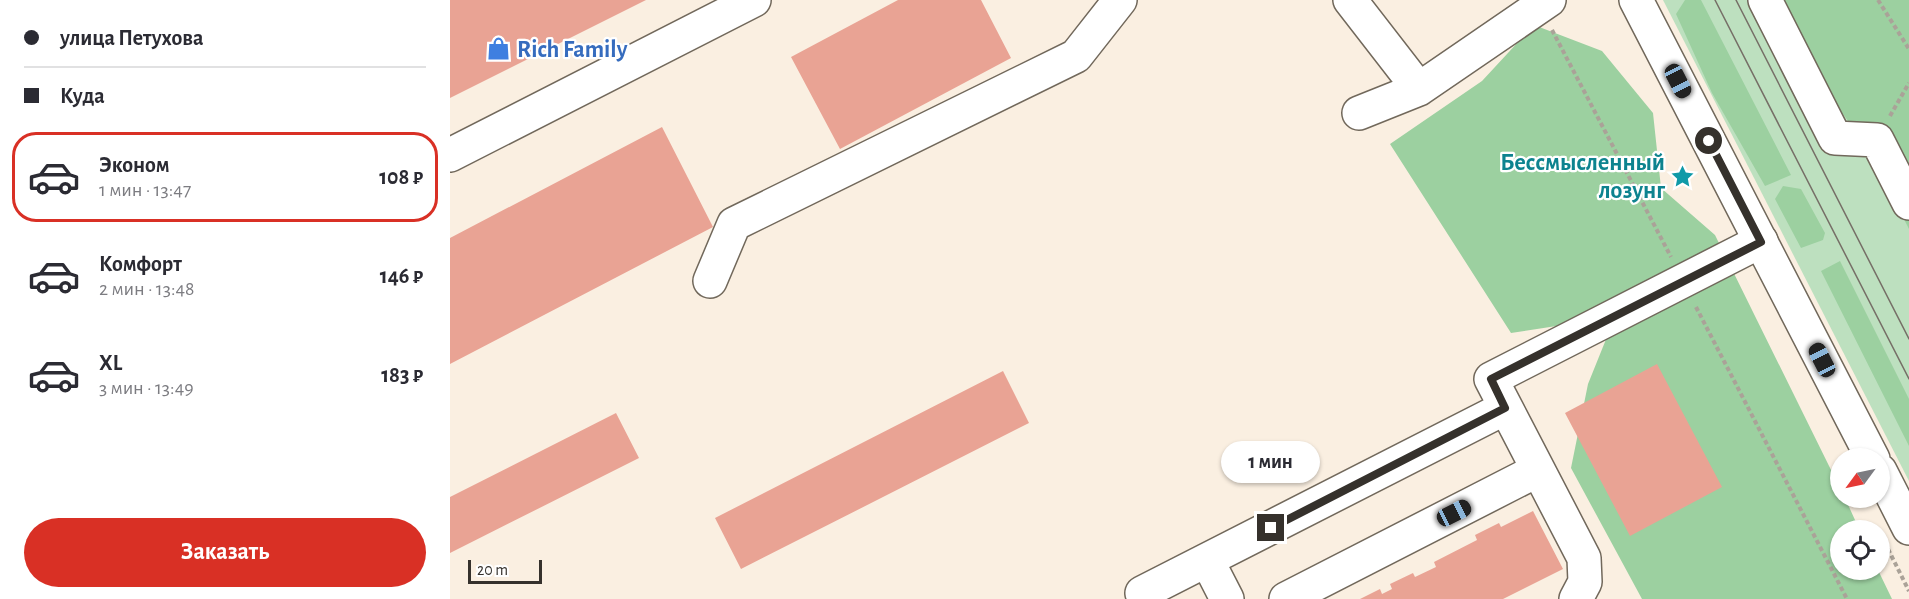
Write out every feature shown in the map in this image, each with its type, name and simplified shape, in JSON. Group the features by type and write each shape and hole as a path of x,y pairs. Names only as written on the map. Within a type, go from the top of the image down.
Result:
{"main road":[{"path":"450,155 754,0"},
{"path":"710,281 734,224 1076,56 1120,0"},
{"path":"1350,0 1419,89"},
{"path":"1359,113 1419,89 1549,0"},
{"path":"1636,0 1867,448"},
{"path":"1765,0 1834,138 1877,140 1909,203"},
{"path":"1576,599 1586,582 1584,558 1491,379 1761,242"},
{"path":"1142,593 1505,408"},
{"path":"1286,599 1538,470"},
{"path":"1890,508 1897,535"},
{"path":"1207,560 1227,599"}],"path":[{"path":"1878,0 1909,49"},
{"path":"1877,140 1909,83"},
{"path":"1897,535 1909,591"}],"green space":[{"path":"1663,0 1909,0 1909,481"},
{"path":"1685,0 1701,0 1791,175 1765,186 1712,93 1676,14"},
{"path":"1777,0 1909,0 1909,229 1868,148 1818,80"},
{"path":"1534,25 1602,51 1653,113 1661,188 1715,235 1830,468 1830,508 1850,508 1855,520 1830,520 1830,580 1883,580 1892,599 1642,599 1571,468 1588,384 1615,317 1511,333 1390,144 1482,81"},
{"path":"1783,186 1801,189 1825,233 1823,240 1801,248 1775,199"},
{"path":"1840,261 1909,399 1909,446 1821,271"}],"building":[{"name":"Rich Family","path":"450,0 646,0 450,98"},
{"path":"898,0 981,0 1011,58 840,149 791,57"},
{"path":"662,127 713,227 450,364 450,238"},
{"path":"1657,364 1722,487 1630,536 1565,413"},
{"path":"1003,371 1029,423 741,569 715,518"},
{"path":"616,413 639,458 450,553 450,497"},
{"path":"1533,511 1563,569 1503,599 1360,599 1380,589 1382,594 1392,589 1390,584 1413,573 1415,577 1436,567 1434,562 1477,540 1475,535 1499,523 1501,527"}],"tram line":[{"path":"1715,0 1909,379"},
{"path":"1736,0 1909,339"}],"place":[{"name":"Rich Family","path":"499,49"},
{"name":"Бессмысленный лозунг","path":"1683,176"}],"route":[{"path":"1271,528 1505,408 1491,379 1761,242 1709,141"}]}
